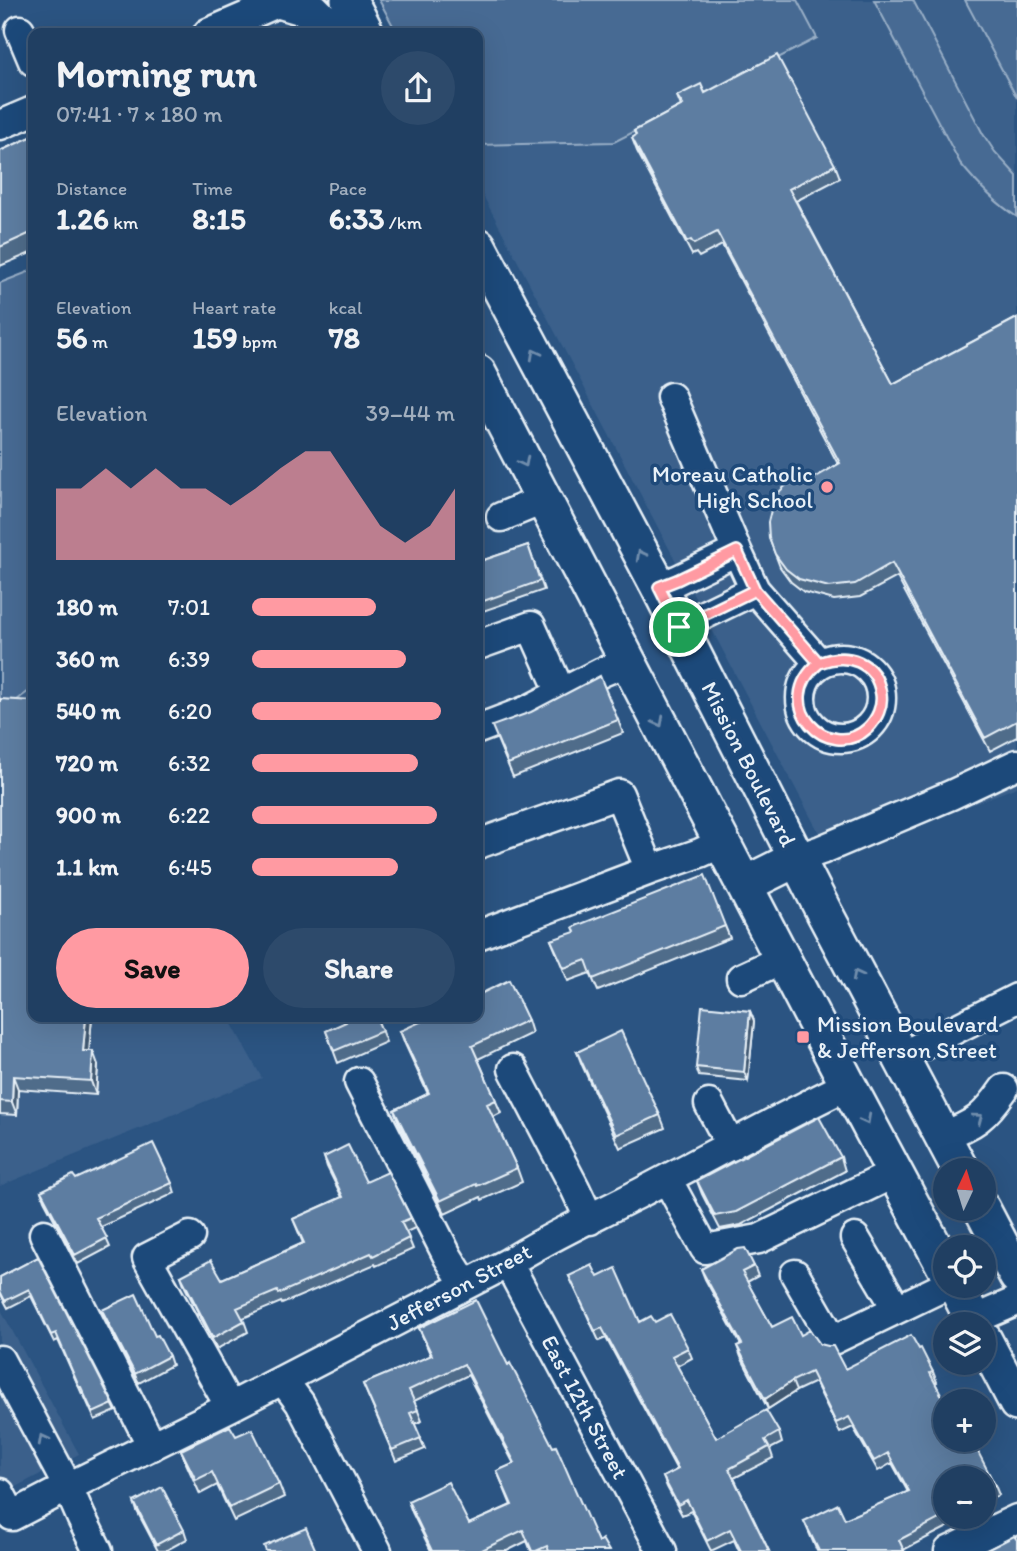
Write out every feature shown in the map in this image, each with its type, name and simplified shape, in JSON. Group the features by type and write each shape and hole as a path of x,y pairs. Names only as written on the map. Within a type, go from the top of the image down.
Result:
{"main road":[{"path":"349,0 363,28"},
{"path":"281,1 296,28"},
{"path":"281,1 312,10 330,28"},
{"name":"Mission Boulevard","path":"483,255 659,587 954,1158"},
{"path":"483,395 543,500 933,1244"},
{"path":"744,885 798,858"},
{"path":"989,1222 1017,1276"},
{"path":"996,1363 1017,1403"}],"street":[{"path":"219,28 281,1"},
{"path":"20,30 28,49"},
{"path":"0,125 28,113"},
{"path":"671,397 755,590 819,663"},
{"path":"501,517 543,500"},
{"path":"659,587 737,551"},
{"path":"679,627 755,590"},
{"path":"483,643 531,626 561,693"},
{"path":"483,727 528,710 627,662"},
{"path":"798,858 951,795 1017,764"},
{"path":"483,842 619,794 650,870"},
{"path":"483,933 722,843"},
{"path":"741,978 782,959"},
{"path":"900,1057 1017,998"},
{"path":"513,1069 590,1220"},
{"path":"359,1082 448,1257 465,1284"},
{"name":"Jefferson Street","path":"0,1493 12,1516 283,1380 731,1146 813,1100 848,1085"},
{"path":"943,1136 981,1118 1004,1089"},
{"path":"709,1104 731,1146"},
{"path":"667,1179 705,1249 759,1239 895,1173"},
{"path":"44,1234 152,1446"},
{"path":"190,1236 147,1258 230,1407"},
{"path":"855,1238 897,1308"},
{"name":"East 12th Street","path":"508,1262 662,1551"},
{"path":"795,1274 833,1340 933,1292"},
{"path":"996,1316 1017,1301"},
{"path":"0,1360 68,1487 98,1551"},
{"path":"283,1380 300,1403 377,1551"},
{"path":"949,1551 1017,1519"}],"shaded area":[{"name":"Moreau Catholic High School","path":"379,0 1017,0 1017,787 847,853 837,867 483,195 483,28 394,28"},
{"path":"379,0 797,0 817,38 614,142 483,145 483,28 394,28"},
{"path":"874,0 913,0 983,134 1017,176 1017,217 986,192 960,163"},
{"path":"965,0 1017,0 1017,98"},
{"path":"28,272 28,1022 231,1022 262,1078 0,1186 0,283"},
{"path":"28,272 28,692 9,706 0,705 0,283"},
{"path":"0,1308 79,1454 0,1495"}],"building":[{"path":"777,55 835,165 789,189 893,384 1017,318 1017,721 985,738 892,563 855,584 829,587 799,579 786,569 775,554 769,538 768,522 780,491 797,475 802,485 840,463 717,232 694,244 691,240 687,242 632,138 636,135 634,131 683,105 677,96 701,84 705,93"},
{"path":"28,138 28,234 0,247 0,151"},
{"path":"528,545 540,581 483,601 483,560"},
{"path":"600,676 618,720 508,764 492,726 531,712"},
{"path":"0,699 28,701 28,1022 86,1022 83,1051 93,1051 91,1081 13,1076 12,1102 0,1101"},
{"path":"705,875 725,926 593,979 586,960 564,968 551,940 575,932 573,927"},
{"path":"509,980 528,1020 472,1046 496,1100 487,1104 517,1168 440,1201 394,1110 429,1093 400,1031 420,1022 483,1022 483,993"},
{"path":"702,1006 750,1011 744,1072 696,1067"},
{"path":"346,1022 378,1022 382,1031 334,1051 326,1031"},
{"path":"621,1031 660,1115 616,1135 577,1052"},
{"path":"819,1117 841,1157 736,1212 715,1216 697,1181"},
{"path":"153,1143 172,1183 96,1218 107,1238 75,1255 41,1191 73,1175 76,1179"},
{"path":"348,1145 366,1182 388,1172 411,1218 401,1222 409,1238 373,1256 371,1253 278,1294 277,1291 237,1308 244,1321 213,1338 181,1276 211,1260 222,1279 304,1243 293,1219 343,1197 324,1157"},
{"path":"745,1248 754,1266 742,1272 772,1327 792,1317 801,1335 810,1330 820,1344 833,1346 845,1369 911,1335 919,1349 921,1348 938,1389 933,1389 933,1452 978,1452 985,1466 933,1466 933,1522 899,1540 904,1551 819,1551 804,1521 838,1504 845,1519 909,1491 888,1453 874,1461 849,1417 836,1423 811,1372 765,1399 737,1346 742,1344 701,1269 738,1249"},
{"path":"38,1257 113,1404 93,1413 56,1333 51,1335 29,1289 5,1301 0,1291 0,1277"},
{"path":"592,1265 598,1277 616,1268 640,1322 651,1316 655,1322 670,1314 688,1348 672,1356 716,1438 766,1410 779,1432 765,1440 769,1447 729,1469 769,1551 741,1551 730,1529 707,1541 687,1500 678,1505 663,1477 678,1469 602,1328 595,1331 569,1276"},
{"path":"136,1294 155,1336 158,1335 169,1356 135,1374 102,1310"},
{"path":"476,1300 508,1365 510,1363 553,1447 556,1446 598,1542 602,1539 609,1551 549,1551 547,1546 532,1551 523,1530 480,1551 432,1551 408,1501 448,1482 469,1524 512,1505 497,1471 515,1463 464,1364 409,1390 418,1410 410,1413 421,1438 392,1450 363,1384 432,1355 419,1328"},
{"path":"230,1426 236,1436 252,1429 279,1484 229,1508 212,1472 196,1480 181,1450"},
{"path":"162,1487 184,1530 156,1545 134,1502"},
{"path":"306,1528 316,1551 266,1551 264,1546"},
{"path":"1014,1536 1017,1540 1017,1551 985,1551"}],"place":[{"name":"Moreau Catholic High School","path":"827,487"},
{"name":"Mission Boulevard & Jefferson Street","path":"803,1037"}],"route":[{"path":"679,627 659,587 737,551 755,590 819,663 809,671 800,695 801,708 814,729 838,739 851,738 873,723 880,710 882,696 871,671 860,662 846,658 833,658 819,663 755,590 679,627"}]}
